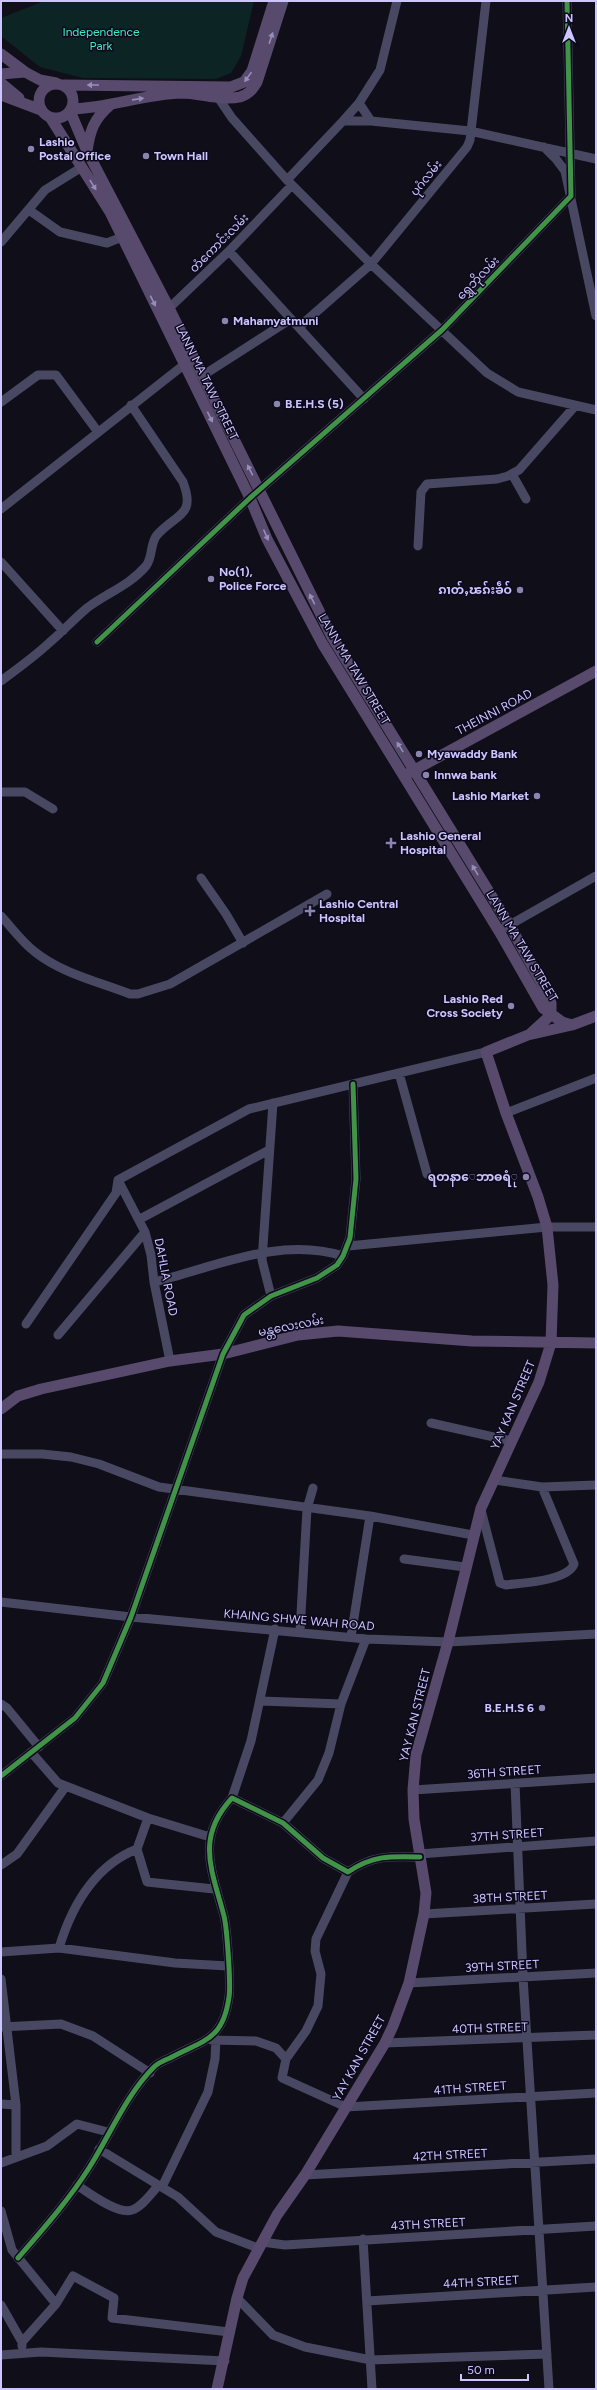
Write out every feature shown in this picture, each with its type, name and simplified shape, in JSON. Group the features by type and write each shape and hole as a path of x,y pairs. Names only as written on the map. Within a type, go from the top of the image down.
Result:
{"main road":[{"path":"1,95 22,101 46,113 61,118 71,110 96,108 182,93 215,91 244,82 252,70 274,1"},
{"path":"46,113 39,98 41,93 49,85 61,84 215,91 238,97 251,93 257,82 283,1"},
{"path":"1,54 25,72 40,80 61,84 72,94 71,110"},
{"path":"1,74 25,72"},
{"path":"1,83 22,101"},
{"path":"87,151 90,131 96,118 110,105"},
{"name":"LANN MA TAW STREET","path":"71,110 87,151 169,308 260,489 297,570 332,637 349,676 404,776 499,930 544,1008 551,1015"},
{"name":"LANN MA TAW STREET","path":"46,113 110,212 183,364 250,498 267,539 322,643 349,676 415,770 510,926 546,991 551,1003 551,1015"},
{"path":"286,575 297,570"},
{"name":"THEINNI ROAD","path":"404,776 596,671"},
{"path":"528,1035 551,1015 572,1025"},
{"path":"486,1052 528,1035 572,1025 596,1016"},
{"name":"YAY KAN STREET","path":"217,2389 237,2298 243,2278 277,2215 305,2175 385,2043 409,1983 422,1931 426,1893 420,1856 413,1790 416,1755 448,1642 465,1567 481,1508 539,1382 551,1344 553,1285 547,1227 538,1197 506,1113 486,1052"},
{"name":"မန္တလေးလမ်း","path":"1,1409 18,1396 41,1389 170,1361 223,1354 298,1335 338,1331 472,1341 551,1344 596,1343"}],"street":[{"name":"တံကောင်းလမ်း","path":"160,316 229,251 290,183 359,102 380,70 396,1"},
{"name":"ပုဂံလမ်း","path":"299,327 371,264 467,147 486,1"},
{"path":"567,1 571,196"},
{"path":"215,91 232,118 290,183 371,264 487,373 518,392 596,410"},
{"path":"359,102 371,121"},
{"path":"343,121 371,121 470,131 596,159"},
{"path":"543,146 565,171 596,316"},
{"path":"1,242 45,190 82,167"},
{"name":"ရွှေဘိုလမ်း","path":"98,642 250,498 442,330 571,196"},
{"path":"29,210 60,232 107,243 122,237"},
{"path":"229,251 364,399"},
{"path":"202,376 291,319"},
{"path":"1,509 193,357"},
{"path":"1,402 38,375 56,375 98,432"},
{"path":"1,681 106,594 124,586 146,565 151,558 156,536 181,514 188,505 188,494 183,482 131,405"},
{"path":"418,546 421,492 424,486 427,484 497,479 512,474 519,470 575,406"},
{"path":"512,474 526,499"},
{"path":"1,562 63,630"},
{"path":"1,792 25,792 53,809"},
{"path":"499,930 510,926 596,876"},
{"path":"201,878 226,914 243,943"},
{"path":"1,916 35,952 71,972 130,994 138,994 170,984 327,894"},
{"path":"26,1324 116,1193 118,1180 249,1109 486,1052"},
{"path":"399,1073 427,1174"},
{"path":"506,1113 596,1078"},
{"path":"1,1776 75,1718 103,1683 131,1617 223,1354 244,1315 271,1296 317,1278 337,1265 343,1256 348,1246 356,1178 353,1084"},
{"path":"271,1296 262,1260 273,1103"},
{"path":"140,1219 269,1150"},
{"name":"DAHLIA ROAD","path":"118,1180 140,1219 145,1232 151,1255 154,1282 170,1361"},
{"path":"348,1246 547,1227 596,1227"},
{"path":"58,1335 145,1232"},
{"path":"154,1282 194,1272 231,1259 263,1252 306,1248 324,1250 343,1256"},
{"path":"431,1423 512,1441"},
{"path":"1,1454 42,1454 71,1457 99,1464 158,1487 307,1509 370,1516 473,1535"},
{"path":"495,1480 542,1487 596,1485"},
{"path":"481,1508 500,1583 506,1585 551,1579 571,1569 574,1564 542,1487"},
{"path":"300,1631 307,1509 313,1488"},
{"path":"351,1637 370,1516"},
{"path":"404,1559 465,1567"},
{"name":"KHAING SHWE WAH ROAD","path":"1,1602 131,1617 300,1631 366,1639 448,1642 596,1634"},
{"path":"77,2185 114,2207 126,2211 133,2210 160,2186 208,2092 214,2059 212,2040 222,2023 229,1997 224,1917 214,1889 210,1867 210,1837 220,1811 232,1798 251,1741 261,1701 275,1629"},
{"path":"283,1823 318,1780 329,1753 341,1704 366,1639"},
{"path":"261,1701 341,1704"},
{"path":"1,1704 7,1708 39,1747"},
{"path":"31,1752 58,1783 148,1818 210,1837"},
{"name":"36TH STREET","path":"413,1790 596,1778"},
{"path":"515,1783 523,1976 549,2389"},
{"path":"1,1865 18,1854 66,1786"},
{"path":"232,1798 283,1823 323,1858 348,1872 316,1940 315,1951 321,1974 318,2006 306,2031 286,2059 282,2078 346,2107"},
{"path":"148,1818 138,1849 147,1882 214,1889"},
{"name":"37TH STREET","path":"348,1872 361,1863 385,1856 420,1856 518,1846 596,1841"},
{"path":"59,1948 67,1922 86,1888 120,1856 138,1849"},
{"name":"38TH STREET","path":"424,1914 596,1904"},
{"path":"1,1952 59,1948 175,1963 228,1966"},
{"name":"39TH STREET","path":"409,1983 596,1973"},
{"path":"1,1979 5,2026 16,2105 16,2157"},
{"path":"5,2026 61,2024 93,2036 150,2073"},
{"name":"40TH STREET","path":"385,2043 528,2039 596,2035"},
{"path":"18,2258 60,2210 77,2185 108,2132 155,2066 212,2040 256,2041 276,2048 286,2059"},
{"name":"41TH STREET","path":"346,2107 596,2093"},
{"path":"1,2104 16,2105"},
{"path":"1,2163 47,2146 77,2124 108,2132"},
{"name":"43TH STREET","path":"99,2149 178,2197 216,2232 260,2245 285,2245 363,2239 596,2226"},
{"name":"42TH STREET","path":"305,2175 596,2159"},
{"path":"1,2211 12,2250 56,2304"},
{"path":"363,2239 372,2389"},
{"path":"22,2342 56,2304 73,2276 114,2298 112,2318 230,2332"},
{"name":"44TH STREET","path":"367,2301 596,2287"},
{"path":"237,2298 273,2335 305,2348 370,2360 547,2354"},
{"path":"1,2305 22,2342 22,2353"},
{"path":"1,2355 41,2352 224,2361"}],"green space":[{"name":"Independence Park","path":"44,1 254,1 241,56 231,73 216,79 83,78 40,67 1,36 1,18"}],"cycle path":[{"path":"97,642 250,498 442,330 571,196 567,1"},
{"path":"1,1776 75,1718 103,1683 131,1617 223,1354 244,1315 271,1296 317,1278 337,1265 343,1256 350,1238 356,1179 353,1084"},
{"path":"18,2258 73,2192 97,2155 135,2090 144,2078 160,2063 210,2037 222,2023 229,1997 228,1956 224,1916 212,1869 210,1841 213,1827 232,1798 283,1823 323,1858 348,1872 366,1862 382,1858 420,1857"}],"place":[{"name":"Lashio Postal Office","path":"31,149"},
{"name":"Town Hall","path":"146,156"},
{"name":"Mahamyatmuni","path":"225,321"},
{"name":"B.E.H.S (5)","path":"277,404"},
{"name":"No(1), Police Force","path":"211,579"},
{"name":"ၵၢတ်ႇၽၵ်းၶဵဝ်","path":"520,590"},
{"name":"Myawaddy Bank","path":"419,754"},
{"name":"Innwa bank","path":"426,775"},
{"name":"Lashio Market","path":"537,796"},
{"name":"Lashio General Hospital","path":"391,843"},
{"name":"Lashio Central Hospital","path":"310,911"},
{"name":"Lashio Red Cross Society","path":"511,1006"},
{"name":"ရတနာေဘာဓရံု","path":"526,1177"},
{"name":"B.E.H.S 6","path":"542,1708"}]}
